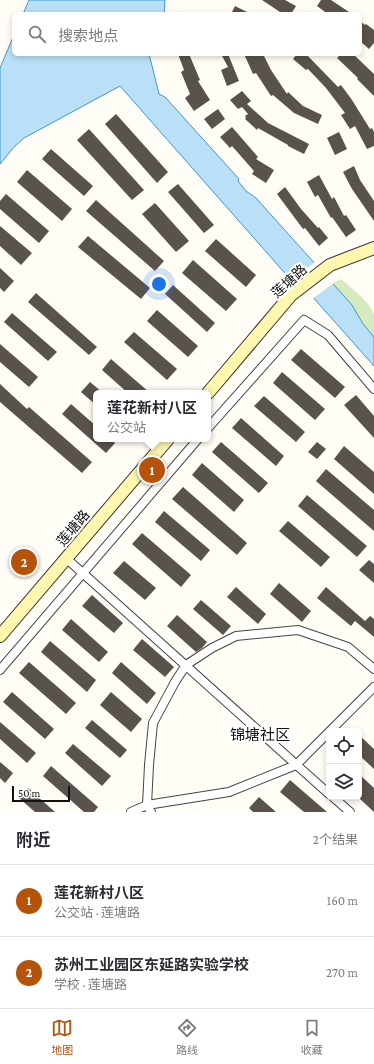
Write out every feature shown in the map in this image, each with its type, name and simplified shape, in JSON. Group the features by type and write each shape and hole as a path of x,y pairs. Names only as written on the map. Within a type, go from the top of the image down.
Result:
{"street":[{"name":"莲塘路","path":"211,390 291,295 330,265 374,248"},
{"path":"211,425 304,320 328,335 374,389"},
{"name":"莲塘路","path":"0,636 165,442"},
{"path":"0,670 195,442"},
{"path":"66,559 326,791"},
{"path":"149,808 149,765 153,723 186,665 212,648 236,636 298,630 348,647 374,669"},
{"path":"334,728 374,687"},
{"path":"131,812 229,792 296,765 326,736"},
{"path":"336,800 350,812"}],"green space":[{"path":"341,279 372,309 374,314 374,337 363,324 349,301 332,284"}],"water":[{"path":"29,0 165,0 164,12 24,12"},
{"path":"12,40 12,56 150,56 159,94 165,97 239,179 238,181 246,191 256,198 352,305 363,324 374,337 374,366 294,276 290,279 120,86 24,138 14,147 0,164 0,68"}],"pier":[{"path":"315,262 334,283 312,299 294,278"}],"building":[{"path":"262,0 285,0 296,6 292,12 280,12"},
{"path":"321,0 331,0 349,12 325,12 317,6"},
{"path":"235,6 247,12 232,12"},
{"path":"362,23 374,30 374,43 369,49 362,43"},
{"path":"179,56 190,56 200,80 198,81 210,100 194,111 185,98 190,94 181,72 184,70"},
{"path":"222,56 229,56 239,81 227,86 221,70 228,67"},
{"path":"245,56 264,56 271,70 287,94 288,92 303,106 322,115 318,124 294,113 273,95 271,96 256,73 253,74"},
{"path":"295,56 308,56 338,87 341,85 370,129 372,128 374,132 374,146 367,149 355,126 350,129 341,115 345,113 326,88 308,69 306,70 293,59"},
{"path":"339,56 355,56 374,74 374,96 357,79 358,78 337,58"},
{"path":"242,91 251,101 247,104 268,123 309,144 304,154 258,128 257,130 245,119 245,116 248,114 242,107 238,109 230,100"},
{"path":"218,109 225,119 212,129 204,119"},
{"path":"116,114 168,172 157,183 105,124"},
{"path":"232,127 258,157 256,159 274,170 266,183 252,174 254,171 232,146 230,148 220,137"},
{"path":"89,129 144,190 132,200 77,140"},
{"path":"339,132 347,149 335,155 327,138"},
{"path":"51,149 93,186 84,196 42,159"},
{"path":"354,166 360,180 374,201 374,221 352,189 343,172"},
{"path":"27,170 72,209 62,221 17,182"},
{"path":"319,175 332,199 334,197 344,216 346,215 356,230 346,237 332,217 331,218 318,195 315,197 307,182"},
{"path":"178,184 214,225 204,233 168,192"},
{"path":"285,187 301,209 328,238 319,246 305,228 303,229 277,194"},
{"path":"6,194 49,231 39,243 0,209 0,201"},
{"path":"96,200 164,261 155,271 86,211"},
{"path":"155,203 189,241 176,252 142,214"},
{"path":"0,226 32,253 21,265 0,246"},
{"path":"88,236 150,288 141,299 78,247"},
{"path":"216,239 256,275 246,287 205,251"},
{"path":"193,260 237,299 226,311 182,273"},
{"path":"0,268 14,281 4,292 0,288"},
{"path":"173,285 215,323 207,332 165,294"},
{"path":"36,293 97,347 89,355 28,302"},
{"path":"157,310 198,346 188,357 147,321"},
{"path":"12,313 57,352 48,361 4,322"},
{"path":"134,332 177,369 167,380 124,342"},
{"path":"0,344 38,377 29,387 0,362"},
{"path":"301,349 345,387 335,398 291,360"},
{"path":"111,359 147,390 125,390 102,370"},
{"path":"282,372 325,409 315,420 273,383"},
{"path":"90,382 99,390 93,390 93,402 81,392"},
{"path":"0,384 27,409 29,407 92,462 82,473 0,402"},
{"path":"356,395 374,416 374,438 344,405"},
{"path":"264,396 305,432 296,442 254,406"},
{"path":"71,404 93,423 93,441 62,414"},
{"path":"241,418 284,456 276,466 232,428"},
{"path":"94,442 115,443 106,453"},
{"path":"221,442 268,483 259,493 212,452"},
{"path":"317,442 326,449 317,459 308,452"},
{"path":"344,446 374,472 374,494 334,459"},
{"path":"202,463 244,500 234,512 192,475"},
{"path":"326,469 374,510 374,531 316,481"},
{"path":"183,487 247,543 237,555 172,499"},
{"path":"307,495 367,546 357,557 298,506"},
{"path":"164,511 210,550 201,561 155,522"},
{"path":"288,521 330,557 321,567 279,531"},
{"path":"142,533 191,575 181,587 132,544"},
{"path":"369,560 374,564 374,583 359,570"},
{"path":"124,561 156,588 145,600 113,573"},
{"path":"279,583 311,611 302,622 270,594"},
{"path":"236,587 266,614 258,624 227,597"},
{"path":"326,587 365,621 370,616 374,619 374,637 355,621 351,626 317,598"},
{"path":"92,595 123,623 114,633 82,606"},
{"path":"201,600 231,626 223,635 193,609"},
{"path":"177,615 207,642 196,652 167,626"},
{"path":"71,619 108,652 99,662 62,630"},
{"path":"142,639 174,667 165,677 133,650"},
{"path":"50,641 96,680 87,692 41,652"},
{"path":"29,662 76,703 66,714 19,673"},
{"path":"121,662 156,693 147,704 112,673"},
{"path":"12,692 54,729 45,739 3,702"},
{"path":"111,692 142,719 131,732 100,705"},
{"path":"92,720 127,750 120,758 85,728"},
{"path":"0,722 36,753 27,763 0,739"},
{"path":"362,738 374,749 374,769 362,758"},
{"path":"73,744 111,776 102,786 65,753"},
{"path":"0,762 13,773 5,783 0,778"},
{"path":"51,766 98,807 94,812 84,812 43,776"},
{"path":"362,777 374,788 374,812 361,800"},
{"path":"290,780 327,812 304,812 280,792"},
{"path":"28,788 55,812 35,812 19,798"},
{"path":"259,797 276,812 253,812 249,808"}],"place":[{"name":"莲花新村八区","path":"152,470"},
{"name":"苏州工业园区东延路实验学校","path":"24,562"}],"district":[{"name":"锦塘社区","path":"260,735"}]}
